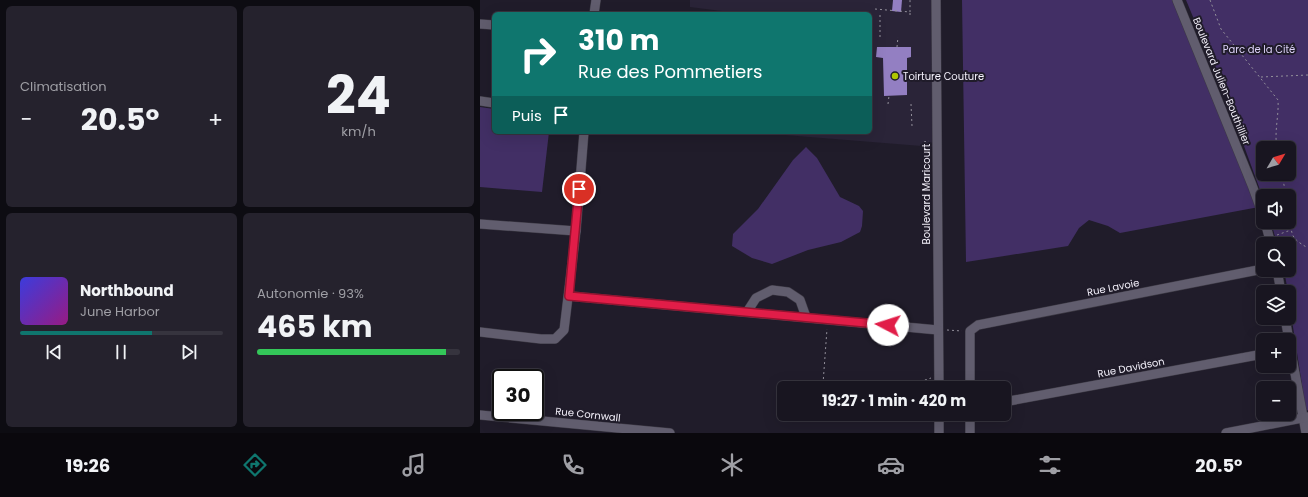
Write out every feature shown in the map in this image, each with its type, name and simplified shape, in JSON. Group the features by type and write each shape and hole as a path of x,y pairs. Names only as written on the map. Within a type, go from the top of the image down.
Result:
{"street":[{"path":"594,12 596,0"},
{"name":"Boulevard Maricourt","path":"936,0 939,381"},
{"name":"Boulevard Julien-Bouthillier","path":"1177,0 1256,196"},
{"path":"480,24 492,25"},
{"path":"480,101 492,103"},
{"path":"480,332 541,339 555,339 564,330 576,231 584,134"},
{"path":"480,224 576,231"},
{"name":"Rue Lavoie","path":"967,331 978,325 1256,270"},
{"path":"747,312 756,298 772,290 788,292 800,300 806,318"},
{"path":"569,296 938,330"},
{"path":"967,331 970,381"},
{"name":"Rue Davidson","path":"1011,401 1256,355"},
{"path":"1296,373 1306,418 1306,433"},
{"name":"Rue Cornwall","path":"480,415 670,433"},
{"path":"1226,433 1306,418"},
{"path":"939,421 939,433"},
{"path":"970,421 970,433"}],"path":[{"path":"910,0 910,17"},
{"path":"1210,0 1221,29 1278,100 1275,141"},
{"path":"875,8 910,12"},
{"path":"880,14 880,36"},
{"path":"897,47 898,37"},
{"path":"1261,77 1308,75"},
{"path":"888,104 889,96"},
{"path":"911,104 912,126"},
{"path":"1278,237 1291,230 1293,237"},
{"path":"1296,242 1308,248"},
{"path":"823,381 828,320"},
{"path":"955,330 967,331"},
{"path":"922,381 939,376"}],"shaded area":[{"path":"690,0 932,0 934,147 785,135 872,134 872,12 729,12 690,7"}],"green space":[{"path":"962,0 1172,0 1256,200 1256,208 1120,233 1108,226 1089,220 1079,228 1068,246 966,262"},
{"name":"Parc de la Cité","path":"1186,0 1308,0 1308,410 1306,411 1296,346 1296,333 1294,333 1293,325 1296,325 1296,285 1287,285 1285,277 1296,277 1296,237 1275,237 1273,229 1296,229 1296,189 1260,189 1257,181 1296,181 1296,141 1256,141 1256,179 1225,94"},
{"path":"480,107 492,109 492,134 549,134 542,192 480,187"},
{"path":"806,147 817,158 840,197 859,206 863,211 860,232 841,242 808,250 772,264 752,258 732,246 733,234 758,209 793,160"}],"building":[{"path":"893,0 902,0 901,12 892,11"},
{"name":"Toirture Couture","path":"877,47 911,47 911,57 907,58 907,95 884,96 883,58 876,57"}],"place":[{"name":"Toirture Couture","path":"895,76"}],"route":[{"path":"579,189 569,296 888,325"}]}
